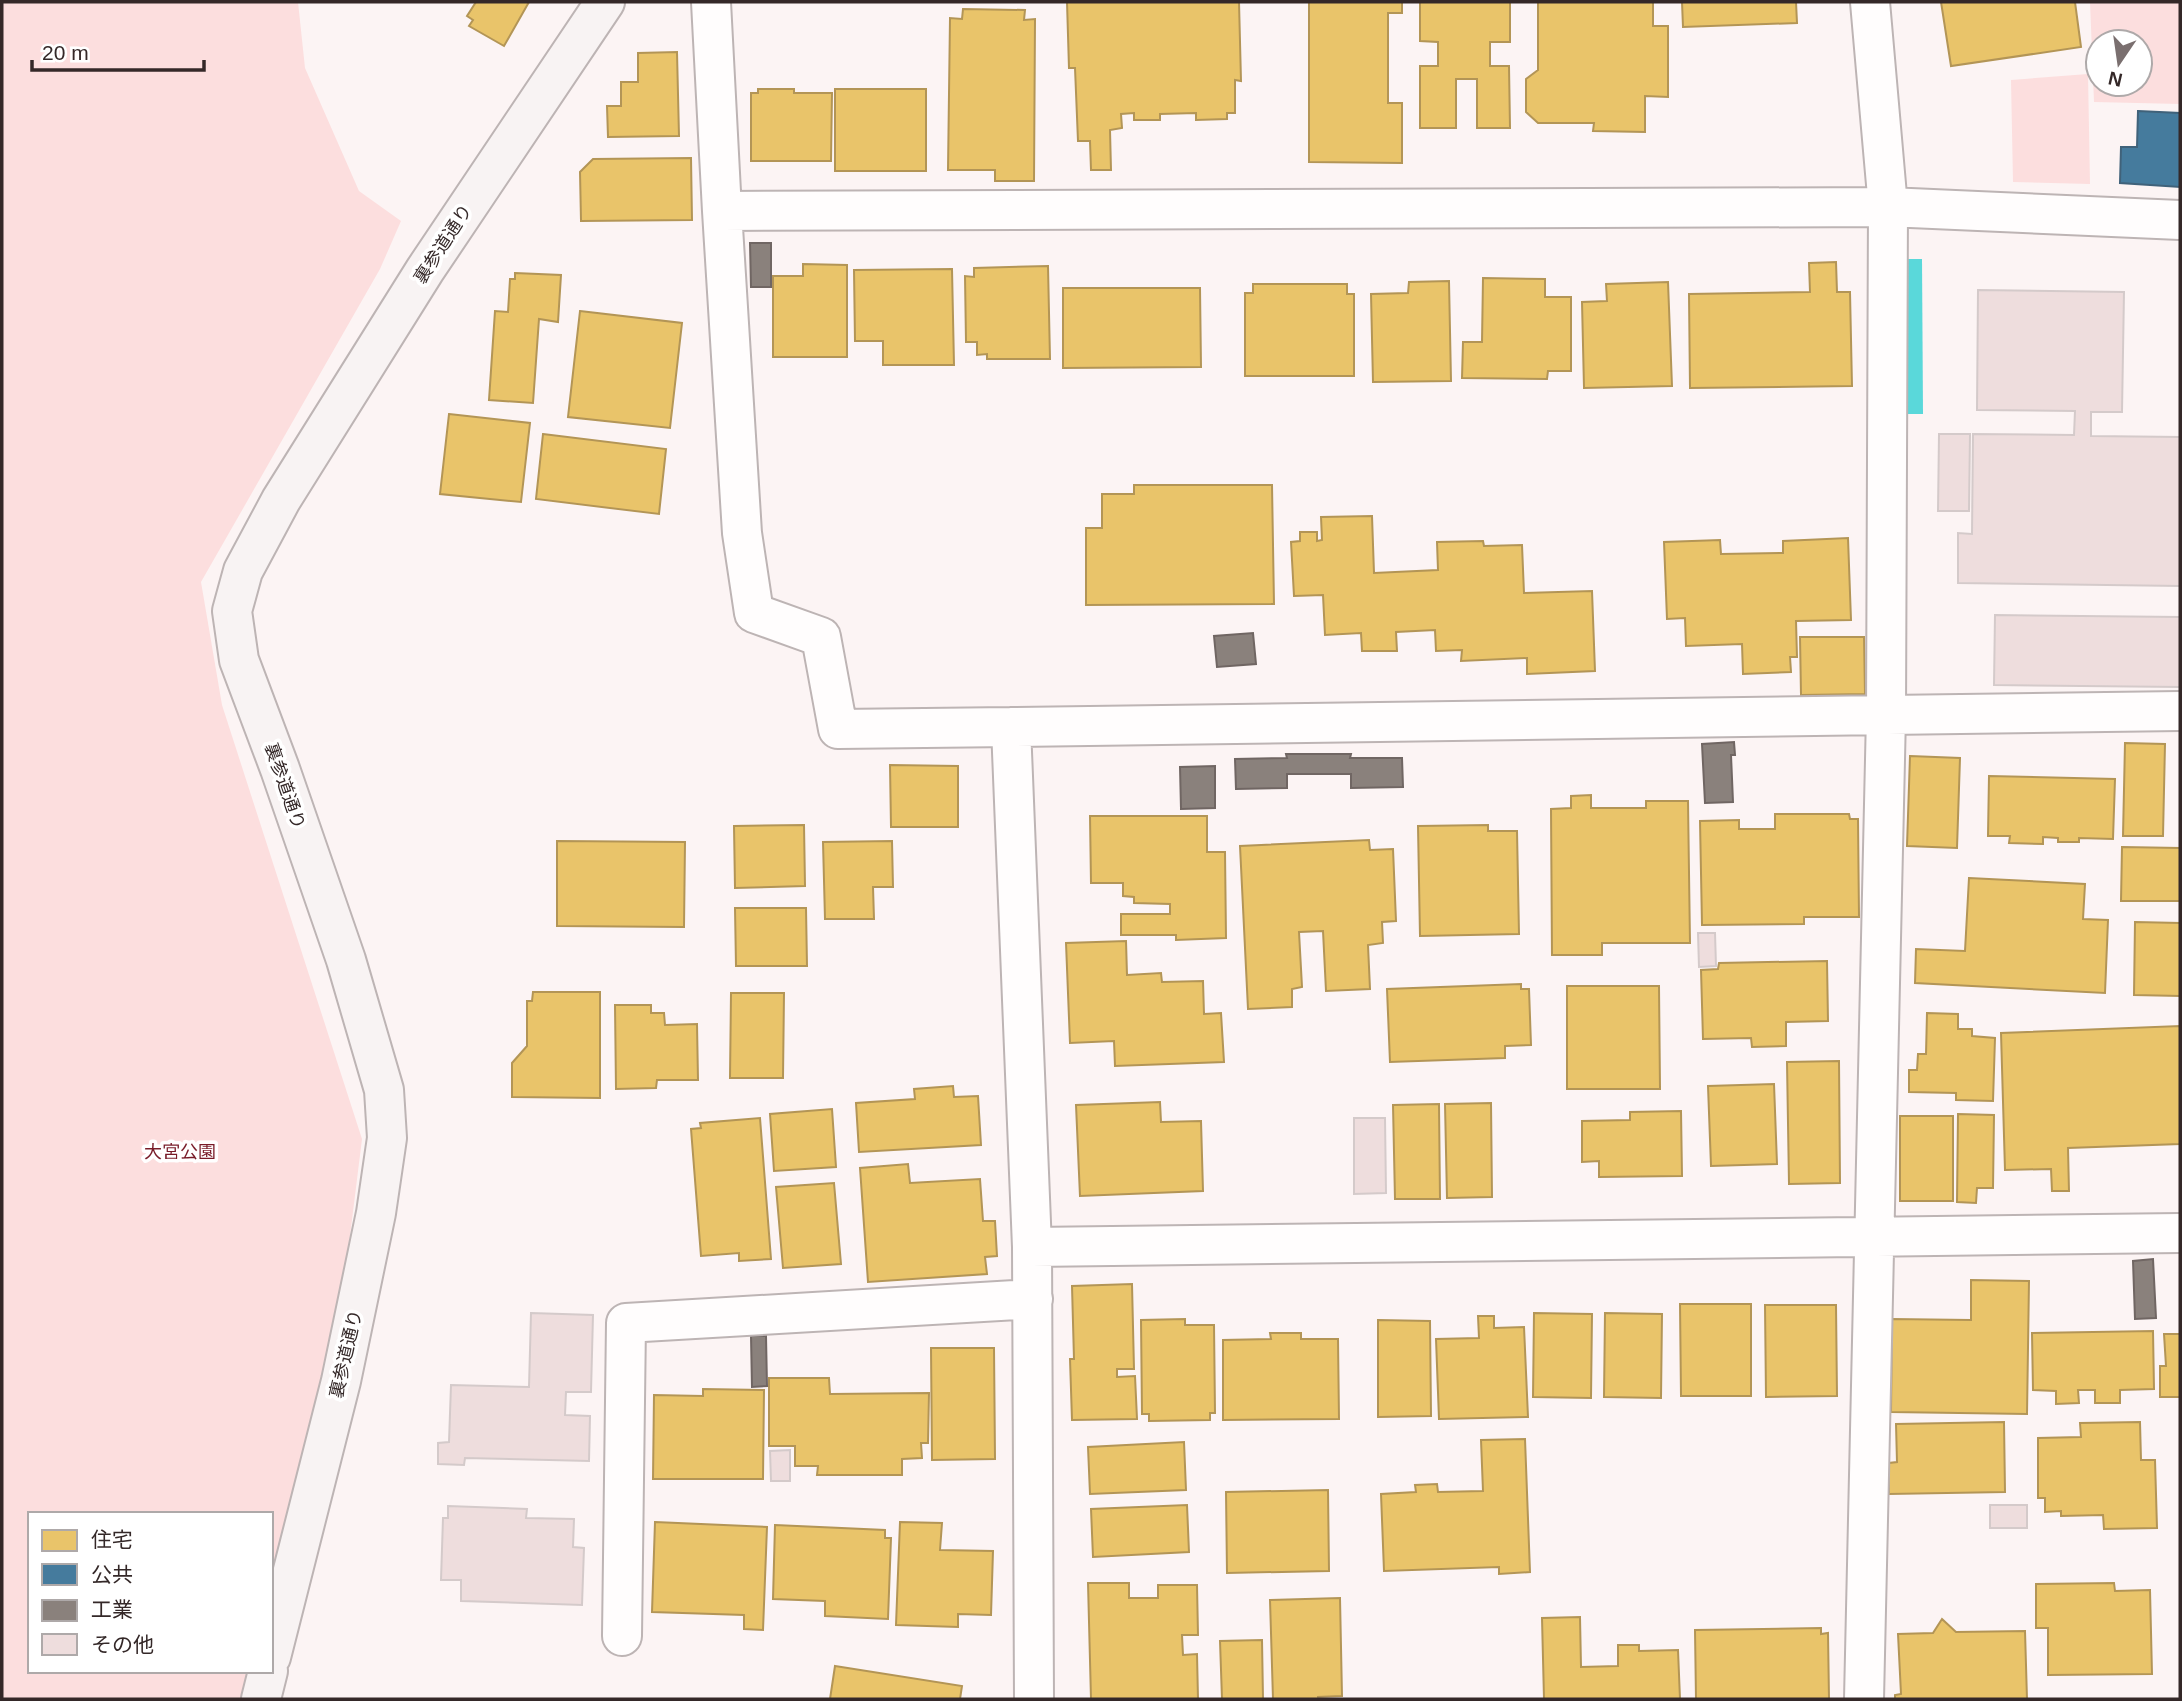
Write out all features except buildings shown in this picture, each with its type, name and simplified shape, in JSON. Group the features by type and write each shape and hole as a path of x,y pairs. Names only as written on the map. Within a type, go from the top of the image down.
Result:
{"street":[{"name":"裏参道通り","path":"273,1649 341,1381 376,1213 387,1138 384,1090 346,960 239,660 232,611 243,571 281,500 425,270 605,2"},
{"path":"711,2 742,533 754,613 821,637 838,729 2180,712"},
{"path":"1864,1699 1886,715 1888,207 1870,2"},
{"path":"722,211 1888,207 2180,220"},
{"path":"1011,727 1032,1247 1034,1699"},
{"path":"1032,1247 2180,1233"},
{"path":"622,1636 626,1323 1033,1299"},
{"path":"261,1699 268,1673"}],"green space":[{"name":"大宮公園","path":"2,2 298,2 305,68 359,191 401,221 380,269 201,582 222,705 362,1139 346,1268 322,1386 273,1575 273,1512 28,1512 28,1673 248,1673 242,1699 2,1699"},
{"path":"2090,2 2180,2 2180,104 2094,102 2094,98 2154,98 2154,28 2091,28"},
{"path":"2084,74 2084,98 2088,98 2090,184 2013,182 2011,80"}],"water":[{"path":"1905,259 1922,259 1923,414 1906,414"}]}
